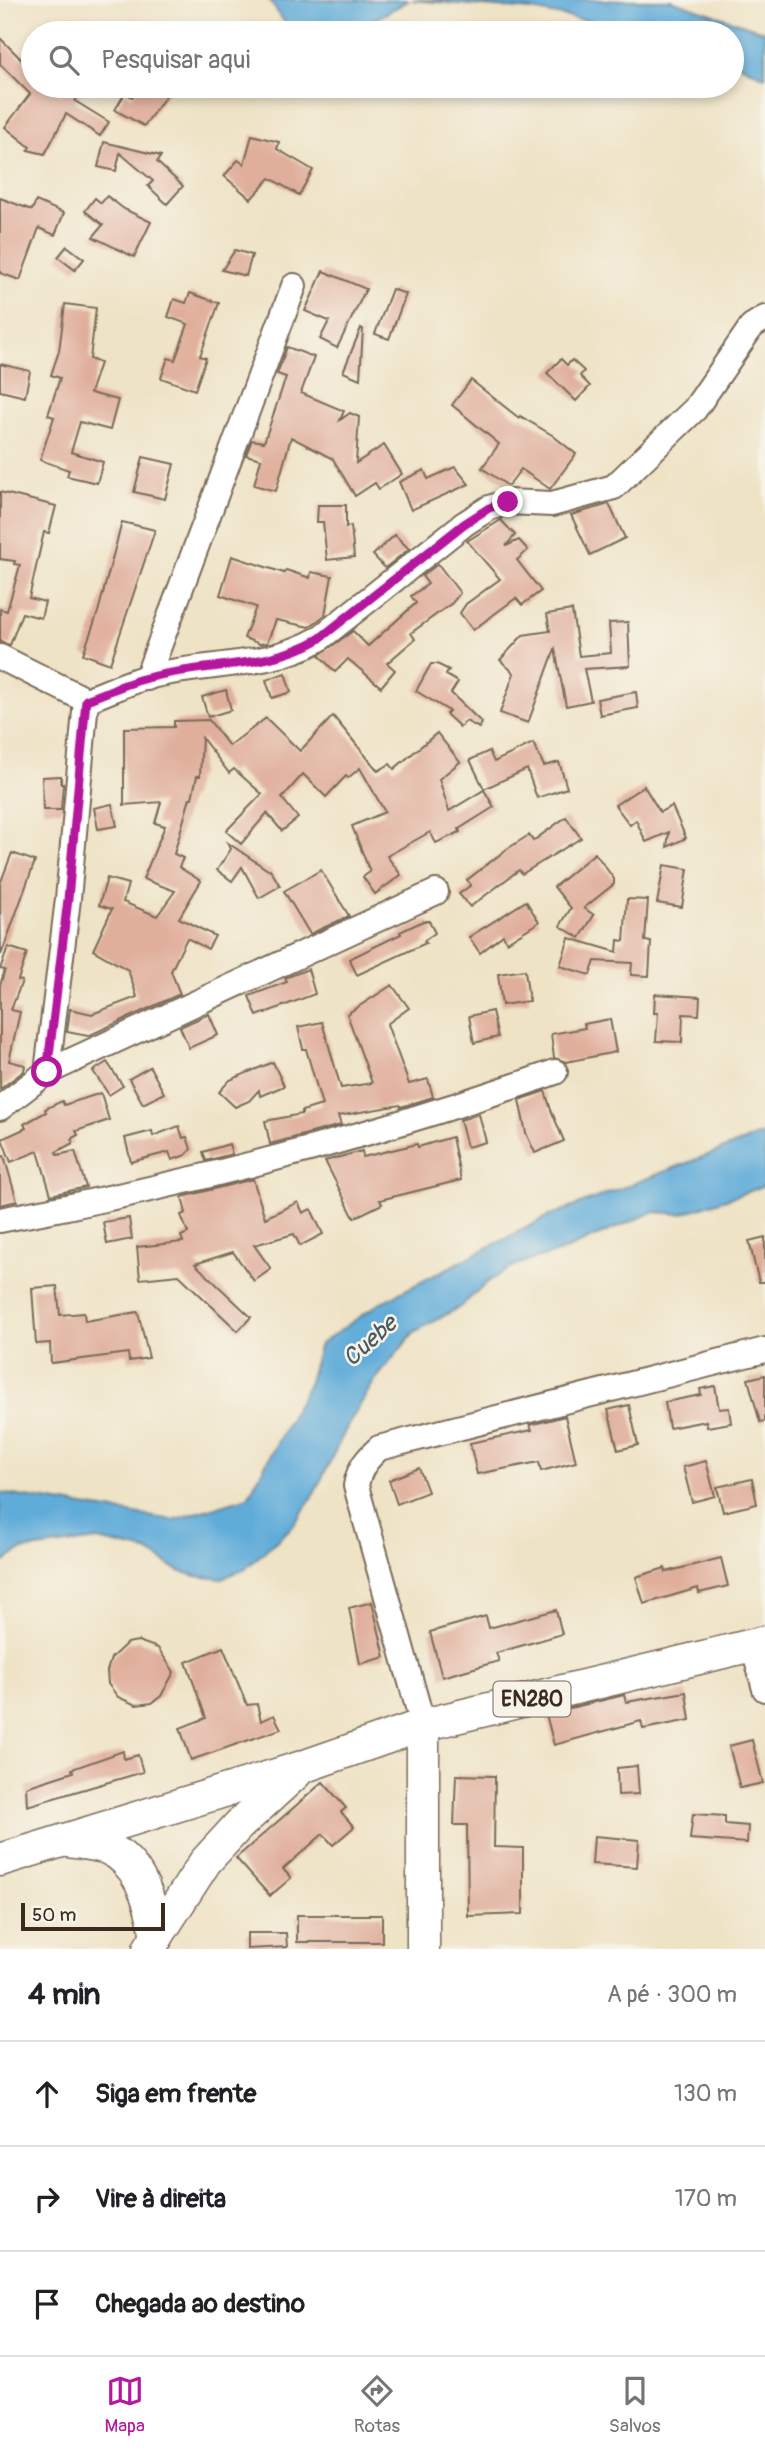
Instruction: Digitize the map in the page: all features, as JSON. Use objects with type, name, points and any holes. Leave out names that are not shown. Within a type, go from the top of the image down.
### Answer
[{"type":"main road","name":"EN280","points":[[0,1860],[302,1767],[422,1725],[759,1644]]},
{"type":"main road","points":[[422,1725],[424,1949]]},
{"type":"main road","name":"EN280","points":[[153,1943],[205,1861],[239,1825],[302,1767]]},
{"type":"main road","points":[[68,1841],[108,1849],[127,1864],[141,1881],[152,1906],[153,1943]]},
{"type":"street","points":[[147,678],[294,286]]},
{"type":"street","points":[[0,657],[86,700],[147,678],[300,650],[319,639],[464,524],[489,508],[508,502],[552,503],[614,488],[695,409],[752,326],[765,318]]},
{"type":"street","points":[[47,1072],[68,899],[86,700]]},
{"type":"street","points":[[0,1108],[47,1072],[436,892]]},
{"type":"street","points":[[0,1220],[107,1200],[225,1172],[479,1099],[555,1072]]},
{"type":"street","points":[[422,1725],[356,1486],[365,1461],[379,1448],[765,1350]]},
{"type":"street","points":[[759,1644],[765,1689]]},
{"type":"water","points":[[269,0],[410,0],[373,21],[284,21]]},
{"type":"water","points":[[412,0],[671,0],[733,21],[588,21],[532,10]]},
{"type":"water","points":[[744,25],[765,32],[765,77],[744,67]]},
{"type":"water","name":"Cuebe","points":[[765,1133],[765,1186],[681,1214],[653,1212],[565,1250],[516,1265],[489,1281],[460,1307],[414,1332],[375,1380],[348,1425],[313,1496],[293,1526],[246,1568],[221,1579],[195,1576],[179,1571],[147,1551],[98,1540],[21,1550],[0,1565],[0,1493],[173,1520],[248,1497],[308,1385],[320,1344],[380,1303],[549,1216]]},
{"type":"building","points":[[0,38],[21,59],[21,85],[0,64]]},
{"type":"building","points":[[27,98],[77,98],[75,101],[109,122],[100,136],[66,114],[45,154],[28,150],[30,147],[5,127]]},
{"type":"building","points":[[122,98],[164,98],[144,126],[115,110]]},
{"type":"building","points":[[252,135],[279,142],[277,149],[313,170],[299,195],[270,178],[251,199],[224,176],[238,160],[244,164]]},
{"type":"building","points":[[104,142],[161,156],[157,162],[183,186],[167,204],[148,186],[153,181],[120,153],[116,171],[98,167]]},
{"type":"building","points":[[107,196],[124,209],[151,222],[134,257],[93,237],[103,225],[85,211],[95,198],[101,203]]},
{"type":"building","points":[[0,198],[32,210],[36,201],[64,213],[55,235],[39,228],[20,280],[0,273]]},
{"type":"building","points":[[67,246],[84,259],[75,270],[58,257]]},
{"type":"building","points":[[235,250],[252,255],[246,276],[222,270]]},
{"type":"building","points":[[323,271],[366,289],[337,348],[320,339],[329,321],[305,311]]},
{"type":"building","points":[[392,289],[406,294],[389,339],[375,334]]},
{"type":"building","points":[[190,293],[219,303],[200,356],[206,358],[195,390],[161,378],[168,358],[175,360],[188,324],[168,317],[174,299],[186,303]]},
{"type":"building","points":[[65,304],[96,308],[90,359],[100,363],[90,393],[118,400],[110,430],[80,422],[71,452],[103,462],[97,483],[67,476],[69,470],[40,460],[54,417],[48,415],[60,378],[51,375],[59,351]]},
{"type":"building","points":[[361,328],[363,329],[360,379],[343,372]]},
{"type":"building","points":[[287,347],[314,357],[301,393],[344,411],[340,420],[350,413],[359,417],[356,463],[384,445],[402,474],[379,489],[375,483],[355,496],[333,459],[291,437],[276,491],[254,485],[261,459],[246,455],[252,440],[264,442],[286,377],[277,374]]},
{"type":"building","points":[[561,359],[567,365],[572,360],[584,371],[580,376],[590,386],[576,401],[547,373]]},
{"type":"building","points":[[0,364],[30,371],[25,397],[0,391]]},
{"type":"building","points":[[471,380],[519,418],[520,416],[552,435],[576,454],[550,489],[521,469],[508,486],[482,468],[499,444],[452,405]]},
{"type":"building","points":[[143,457],[174,464],[165,499],[134,492]]},
{"type":"building","points":[[455,467],[469,484],[411,510],[399,482],[424,470],[428,479]]},
{"type":"building","points":[[0,492],[56,506],[49,533],[44,532],[29,598],[45,602],[41,618],[22,613],[10,645],[0,642],[0,609],[7,611],[20,565],[14,564],[15,561],[0,559]]},
{"type":"building","points":[[609,504],[625,538],[590,555],[571,515]]},
{"type":"building","points":[[318,505],[346,505],[346,527],[351,526],[354,557],[327,560],[323,522],[317,522]]},
{"type":"building","points":[[501,520],[515,535],[506,546],[519,540],[528,550],[517,560],[541,591],[522,605],[516,598],[473,630],[460,613],[466,604],[500,579],[467,541]]},
{"type":"building","points":[[122,522],[155,530],[110,664],[83,654],[98,612]]},
{"type":"building","points":[[395,535],[409,549],[385,568],[373,555]]},
{"type":"building","points":[[232,556],[284,573],[286,570],[310,578],[311,572],[332,576],[325,615],[309,627],[276,620],[267,643],[260,644],[244,638],[256,607],[220,595]]},
{"type":"building","points":[[438,564],[460,593],[452,603],[411,633],[415,639],[387,663],[395,670],[381,687],[348,659],[335,672],[319,655],[353,631],[368,646],[416,603],[411,596],[428,584],[422,576]]},
{"type":"building","points":[[572,610],[579,656],[611,653],[609,623],[628,622],[630,666],[584,669],[591,701],[566,706],[555,649],[528,723],[500,713],[514,673],[500,660],[523,635],[550,631],[547,614]]},
{"type":"building","points":[[431,664],[449,670],[446,675],[458,682],[451,693],[482,723],[479,728],[466,721],[460,727],[446,714],[449,711],[416,691]]},
{"type":"building","points":[[285,673],[291,692],[272,698],[266,680]]},
{"type":"building","points":[[226,690],[231,710],[208,717],[202,697]]},
{"type":"building","points":[[636,692],[638,708],[600,715],[597,699]]},
{"type":"building","points":[[333,716],[378,771],[390,764],[394,769],[437,733],[460,762],[439,779],[449,811],[484,790],[494,807],[459,829],[460,832],[436,843],[430,832],[387,856],[401,875],[375,894],[363,877],[370,872],[352,826],[385,812],[360,768],[348,778],[346,776],[326,797],[303,774],[282,798],[298,818],[282,831],[267,813],[241,844],[226,831],[262,794],[234,769],[229,773],[202,738],[200,776],[197,776],[174,854],[183,858],[179,867],[201,881],[179,918],[215,936],[208,949],[187,938],[171,971],[180,994],[88,1036],[67,1032],[70,1009],[92,1014],[137,997],[128,970],[93,950],[112,909],[99,905],[107,878],[128,884],[123,902],[157,916],[175,891],[143,879],[165,826],[155,823],[161,802],[124,805],[124,728],[174,727],[174,721],[209,720],[229,746],[266,718],[300,751]]},
{"type":"building","points":[[533,743],[544,766],[559,762],[567,788],[537,798],[527,769],[484,789],[470,760],[489,751],[494,762]]},
{"type":"building","points":[[61,776],[61,810],[43,810],[42,777]]},
{"type":"building","points":[[644,786],[660,812],[672,806],[686,838],[667,847],[669,832],[646,842],[636,820],[630,825],[615,805]]},
{"type":"building","points":[[112,804],[117,826],[98,829],[94,808]]},
{"type":"building","points":[[566,817],[581,838],[522,874],[519,870],[470,907],[459,894],[471,885],[467,880],[507,849],[529,835],[533,841]]},
{"type":"building","points":[[228,843],[270,869],[280,886],[259,898],[242,867],[232,881],[217,870],[231,849]]},
{"type":"building","points":[[12,853],[35,861],[1,955],[0,884]]},
{"type":"building","points":[[595,853],[614,879],[614,884],[584,908],[594,915],[580,938],[560,926],[571,908],[554,887]]},
{"type":"building","points":[[664,865],[688,869],[682,907],[657,903]]},
{"type":"building","points":[[321,870],[349,916],[310,934],[284,891]]},
{"type":"building","points":[[627,899],[648,900],[645,941],[651,942],[649,976],[631,975],[632,963],[595,961],[590,975],[560,966],[569,938],[617,952],[618,940],[624,941]]},
{"type":"building","points":[[526,901],[539,922],[507,942],[503,935],[480,953],[469,937]]},
{"type":"building","points":[[423,921],[429,921],[435,933],[424,941],[426,943],[357,975],[349,959]]},
{"type":"building","points":[[8,947],[27,953],[18,980],[22,981],[11,1010],[20,1012],[9,1061],[25,1065],[24,1071],[0,1089],[0,985],[5,970],[0,969]]},
{"type":"building","points":[[308,969],[315,994],[257,1016],[249,996],[287,982],[285,978]]},
{"type":"building","points":[[525,970],[529,1001],[502,1005],[498,974]]},
{"type":"building","points":[[392,985],[409,1008],[387,1024],[409,1084],[428,1079],[433,1097],[401,1107],[400,1105],[338,1116],[341,1125],[270,1144],[265,1121],[302,1114],[302,1111],[322,1105],[298,1027],[322,1022],[341,1088],[372,1083],[347,1014]]},
{"type":"building","points":[[655,994],[700,997],[699,1015],[683,1014],[682,1042],[656,1041],[658,1013],[654,1013]]},
{"type":"building","points":[[492,1011],[498,1037],[474,1043],[469,1016]]},
{"type":"building","points":[[209,1014],[218,1035],[189,1048],[180,1027]]},
{"type":"building","points":[[610,1019],[616,1052],[566,1062],[554,1058],[551,1034],[585,1028],[584,1024]]},
{"type":"building","points":[[107,1062],[123,1086],[109,1095],[93,1071]]},
{"type":"building","points":[[273,1062],[284,1086],[260,1096],[259,1090],[249,1101],[235,1107],[219,1092],[230,1080]]},
{"type":"building","points":[[150,1067],[164,1093],[143,1104],[129,1079]]},
{"type":"building","points":[[545,1091],[564,1141],[535,1153],[526,1133],[519,1100]]},
{"type":"building","points":[[101,1093],[109,1120],[76,1131],[78,1135],[72,1138],[73,1143],[56,1152],[58,1155],[75,1151],[86,1187],[51,1195],[38,1151],[11,1162],[2,1139],[26,1128],[24,1124],[62,1101],[64,1105]]},
{"type":"building","points":[[479,1114],[486,1142],[467,1147],[460,1120]]},
{"type":"building","points":[[179,1126],[191,1149],[186,1155],[172,1160],[169,1152],[131,1162],[125,1138],[152,1131],[153,1136]]},
{"type":"building","points":[[452,1137],[461,1180],[380,1200],[382,1204],[354,1218],[325,1161],[362,1151],[363,1157],[417,1144],[418,1147]]},
{"type":"building","points":[[229,1144],[232,1154],[206,1161],[203,1152]]},
{"type":"building","points":[[4,1156],[17,1201],[0,1205],[0,1157]]},
{"type":"building","points":[[253,1179],[265,1218],[298,1202],[303,1213],[311,1209],[323,1234],[300,1246],[294,1234],[254,1245],[271,1269],[254,1281],[233,1252],[195,1264],[251,1317],[238,1331],[179,1275],[140,1279],[137,1247],[183,1242],[181,1236],[188,1233],[181,1215],[186,1213],[182,1197]]},
{"type":"building","points":[[129,1218],[132,1239],[107,1244],[103,1222]]},
{"type":"building","points":[[765,1237],[765,1282],[759,1282],[749,1241]]},
{"type":"building","points":[[57,1286],[60,1315],[84,1313],[85,1321],[138,1312],[149,1358],[129,1361],[128,1353],[51,1363],[50,1343],[36,1344],[32,1288]]},
{"type":"building","points":[[765,1375],[765,1421],[760,1422],[748,1379]]},
{"type":"building","points":[[715,1386],[719,1409],[729,1408],[731,1423],[707,1427],[706,1421],[669,1428],[665,1402],[701,1395],[700,1389]]},
{"type":"building","points":[[629,1405],[638,1445],[618,1450],[608,1410]]},
{"type":"building","points":[[565,1416],[576,1462],[541,1471],[539,1462],[477,1474],[470,1443],[532,1430],[530,1425]]},
{"type":"building","points":[[706,1461],[715,1496],[692,1502],[683,1467]]},
{"type":"building","points":[[419,1468],[428,1492],[397,1504],[389,1480]]},
{"type":"building","points":[[752,1479],[757,1504],[723,1512],[717,1487]]},
{"type":"building","points":[[721,1558],[728,1586],[699,1593],[698,1588],[644,1604],[636,1577],[665,1568],[666,1572]]},
{"type":"building","points":[[372,1602],[385,1657],[360,1664],[349,1608]]},
{"type":"building","points":[[556,1610],[562,1634],[496,1653],[499,1661],[442,1677],[430,1632],[486,1616],[489,1628]]},
{"type":"building","points":[[138,1641],[158,1648],[174,1672],[161,1696],[152,1703],[136,1705],[118,1697],[108,1684],[107,1671],[111,1658],[127,1643]]},
{"type":"building","points":[[223,1647],[247,1705],[257,1704],[261,1721],[274,1715],[281,1729],[191,1760],[180,1728],[206,1718],[186,1662]]},
{"type":"building","points":[[686,1692],[690,1720],[643,1729],[641,1721],[554,1745],[546,1714],[624,1695],[626,1702]]},
{"type":"building","points":[[752,1740],[763,1783],[740,1788],[729,1746]]},
{"type":"building","points":[[123,1751],[124,1759],[138,1755],[143,1772],[27,1806],[26,1787],[73,1772],[72,1769]]},
{"type":"building","points":[[637,1766],[639,1794],[618,1795],[617,1768]]},
{"type":"building","points":[[456,1775],[495,1776],[494,1847],[523,1848],[523,1914],[468,1916],[467,1825],[454,1825]]},
{"type":"building","points":[[323,1782],[346,1808],[341,1812],[354,1827],[333,1845],[323,1834],[283,1869],[291,1878],[270,1896],[236,1858]]},
{"type":"building","points":[[693,1814],[725,1816],[725,1824],[748,1826],[747,1843],[690,1839]]},
{"type":"building","points":[[594,1836],[639,1840],[637,1867],[592,1864]]},
{"type":"building","points":[[297,1915],[382,1915],[382,1942],[297,1942]]},
{"type":"building","points":[[247,1933],[286,1933],[287,1947],[247,1949]]},
{"type":"route","points":[[47,1072],[68,899],[86,700],[147,678],[300,650],[319,639],[464,524],[489,508],[508,502]]}]
